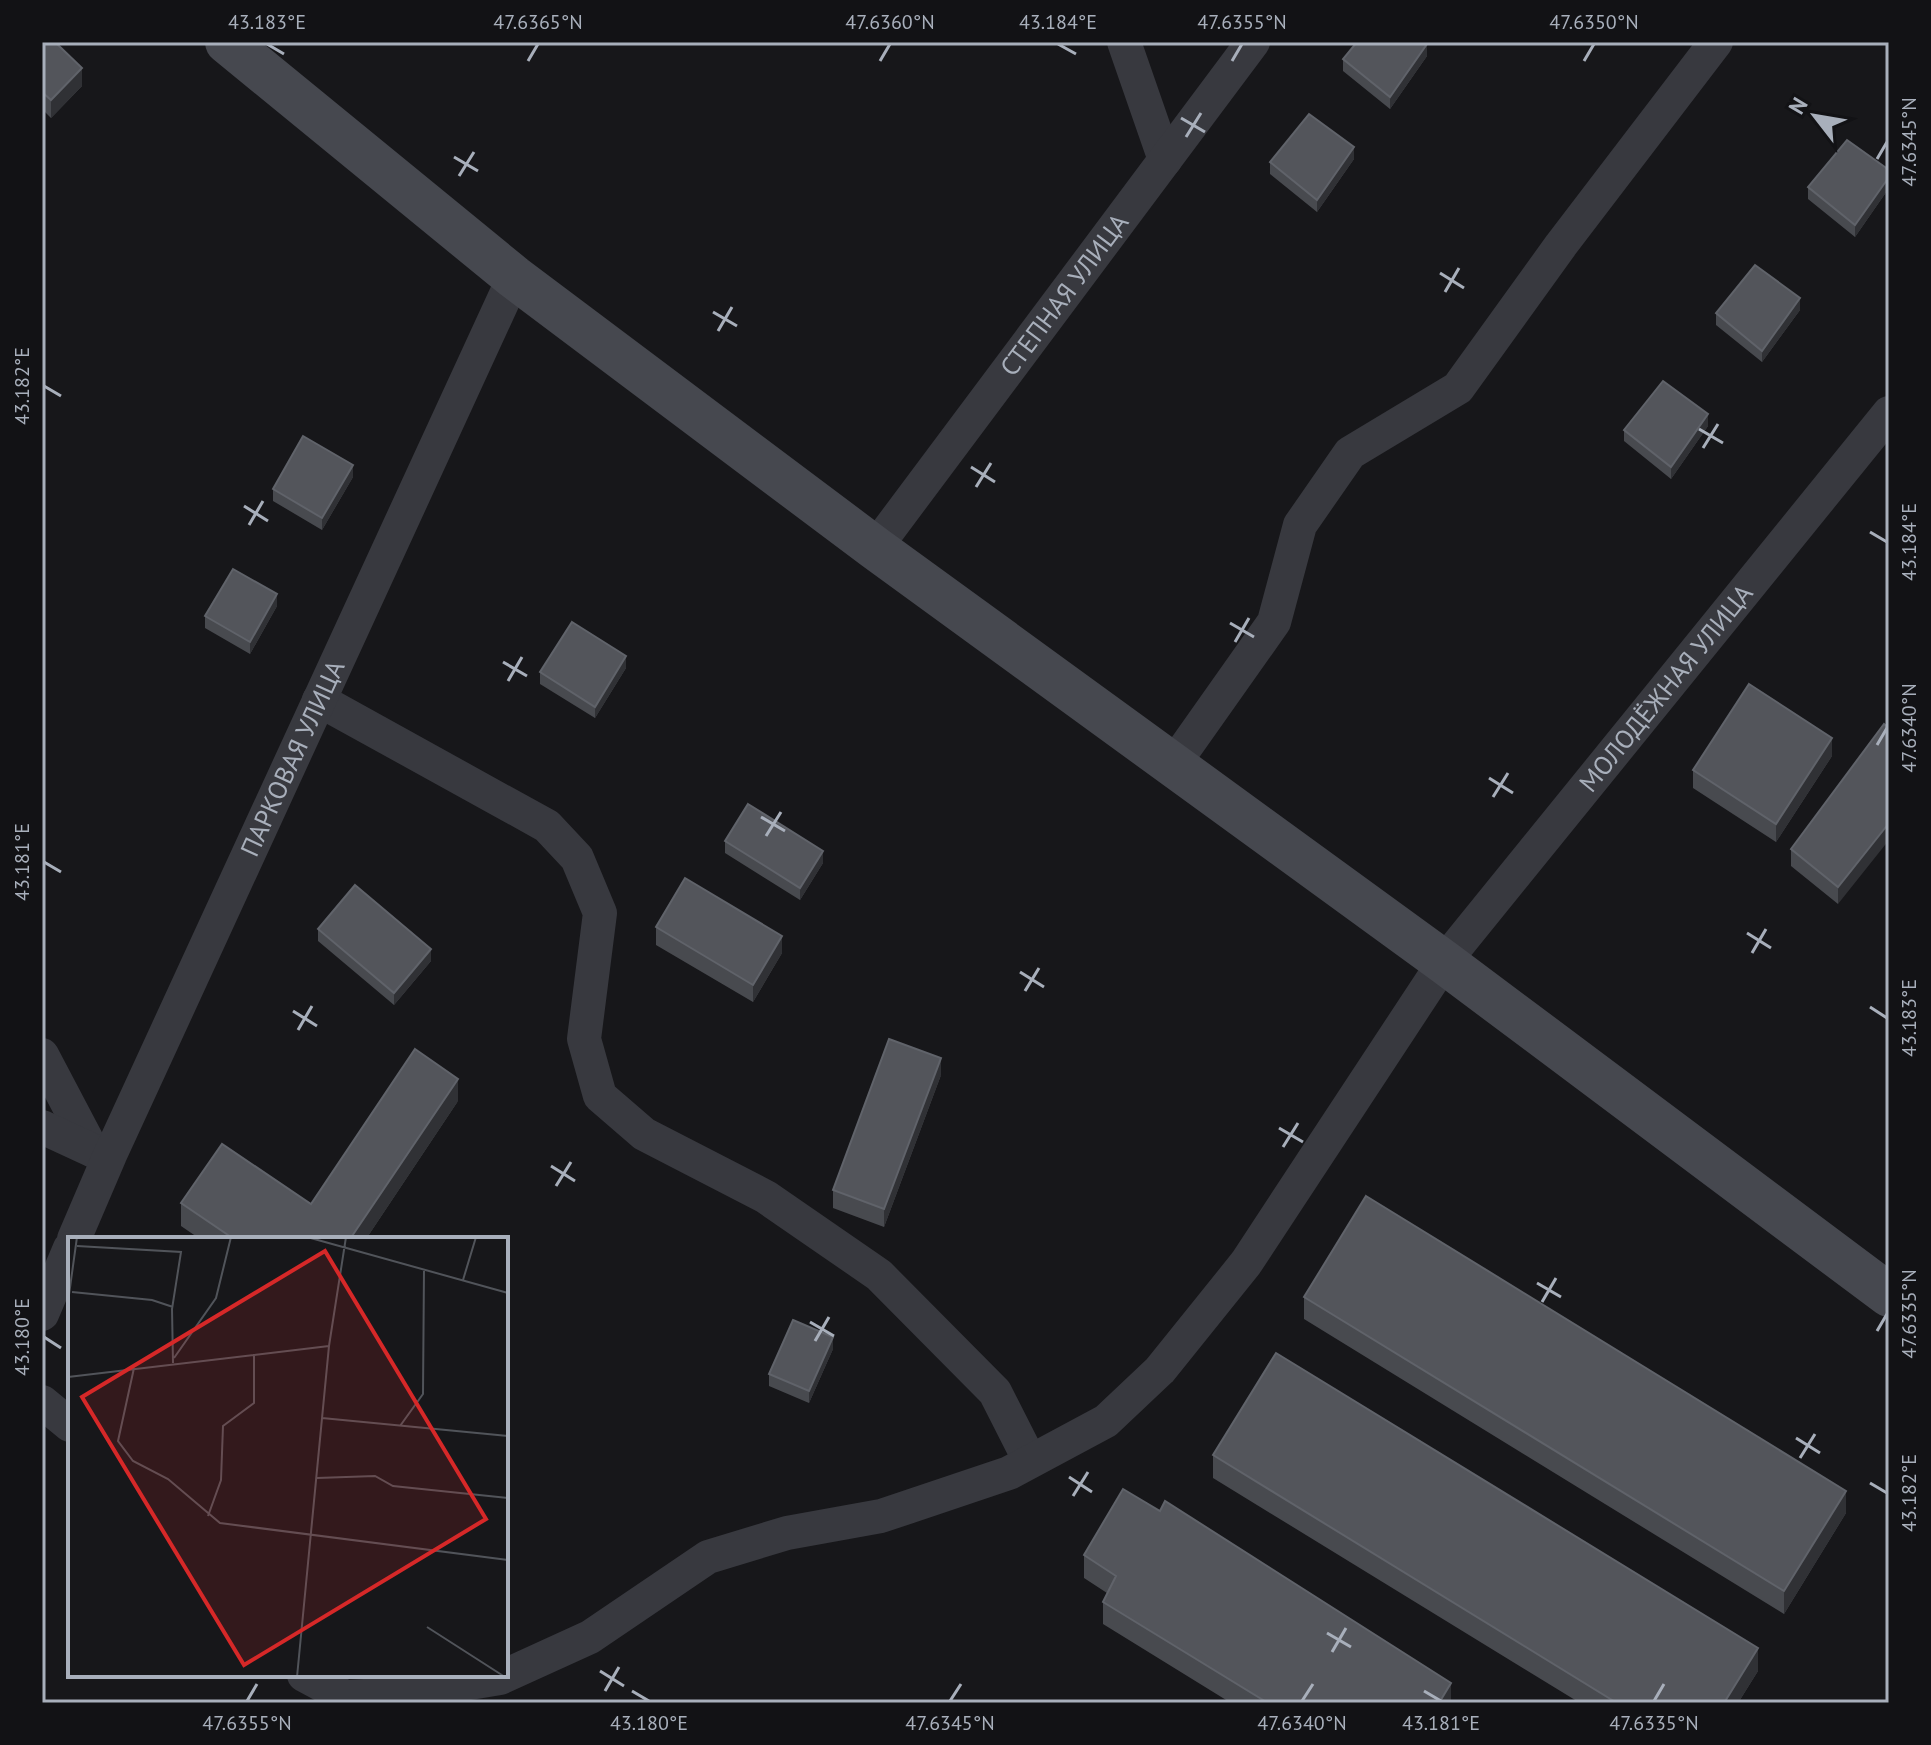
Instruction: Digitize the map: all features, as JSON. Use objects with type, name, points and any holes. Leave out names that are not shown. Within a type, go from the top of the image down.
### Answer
[{"type":"street","points":[[227,42],[514,277],[875,548],[1444,962],[1889,1295]]},
{"type":"street","points":[[1124,42],[1165,160]]},
{"type":"street","name":"СТЕПНАЯ УЛИЦА","points":[[875,548],[1253,42]]},
{"type":"street","points":[[1173,765],[1274,622],[1300,525],[1350,453],[1458,388],[1561,245],[1716,42]]},
{"type":"street","name":"ПАРКОВАЯ УЛИЦА","points":[[75,1237],[101,1153],[319,700],[514,277]]},
{"type":"street","name":"МОЛОДЁЖНАЯ УЛИЦА","points":[[508,1674],[590,1637],[708,1557],[787,1533],[881,1516],[1009,1473],[1106,1421],[1160,1370],[1246,1263],[1444,962],[1889,413]]},
{"type":"street","points":[[319,700],[547,826],[577,858],[600,913],[584,1039],[600,1096],[644,1134],[766,1197],[879,1275],[995,1392],[1030,1461]]},
{"type":"street","points":[[42,1055],[101,1153]]},
{"type":"street","points":[[42,1127],[101,1153]]},
{"type":"street","points":[[42,1314],[68,1253]]},
{"type":"street","points":[[42,1402],[68,1423]]},
{"type":"street","name":"МОЛОДЁЖНАЯ УЛИЦА","points":[[308,1677],[345,1697],[404,1694],[502,1677]]},
{"type":"building","points":[[43,42],[55,42],[82,68],[51,100],[42,92]]},
{"type":"building","points":[[1357,42],[1427,44],[1390,97],[1343,59]]},
{"type":"building","points":[[1309,114],[1354,147],[1317,200],[1270,162]]},
{"type":"building","points":[[1847,140],[1889,170],[1889,177],[1855,225],[1808,187]]},
{"type":"building","points":[[1755,265],[1800,298],[1762,351],[1716,313]]},
{"type":"building","points":[[1663,381],[1708,414],[1671,467],[1624,430]]},
{"type":"building","points":[[303,436],[353,465],[322,518],[273,489]]},
{"type":"building","points":[[233,569],[277,594],[250,642],[205,616]]},
{"type":"building","points":[[572,622],[626,656],[595,707],[540,672]]},
{"type":"building","points":[[1749,684],[1832,738],[1776,824],[1693,770]]},
{"type":"building","points":[[1884,724],[1889,729],[1889,823],[1838,887],[1791,849]]},
{"type":"building","points":[[748,804],[823,851],[800,888],[725,841]]},
{"type":"building","points":[[685,878],[782,936],[753,985],[656,927]]},
{"type":"building","points":[[355,885],[431,949],[394,993],[318,929]]},
{"type":"building","points":[[889,1039],[941,1058],[884,1209],[833,1190]]},
{"type":"building","points":[[415,1049],[458,1079],[351,1237],[231,1237],[181,1203],[222,1144],[311,1204]]},
{"type":"building","points":[[1366,1196],[1846,1491],[1784,1591],[1304,1297]]},
{"type":"building","points":[[793,1320],[833,1337],[809,1391],[769,1374]]},
{"type":"building","points":[[1276,1353],[1758,1648],[1724,1703],[1617,1703],[1213,1455]]},
{"type":"building","points":[[1123,1489],[1160,1511],[1165,1501],[1451,1683],[1439,1703],[1268,1703],[1103,1602],[1116,1576],[1084,1555]]}]
